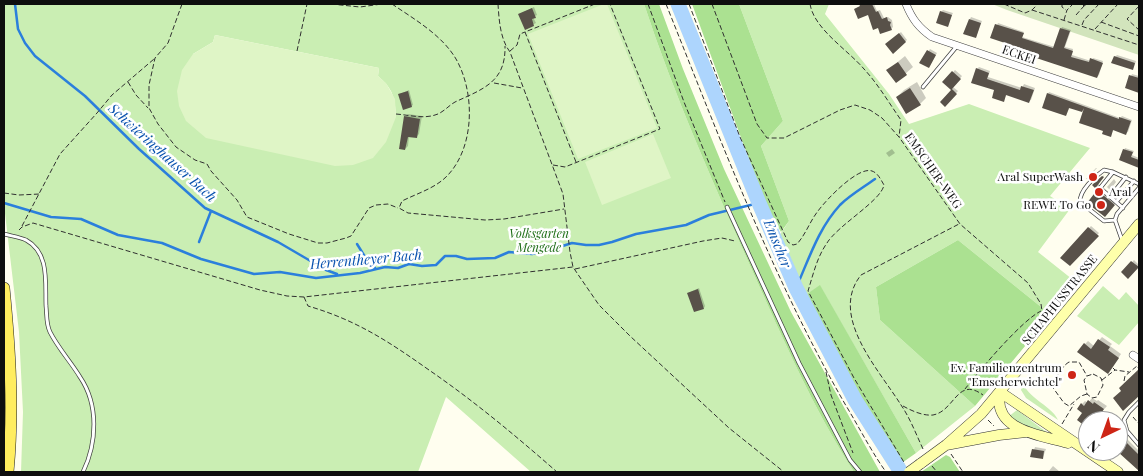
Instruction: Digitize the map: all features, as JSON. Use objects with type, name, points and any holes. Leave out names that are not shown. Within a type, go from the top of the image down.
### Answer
[{"type":"main road","name":"SCHAPHUSSTRASSE","points":[[907,468],[924,461],[946,445],[981,414],[1139,224]]},
{"type":"main road","points":[[4,288],[12,400],[8,472]]},
{"type":"main road","points":[[1000,392],[999,405],[1004,417],[1011,425],[1077,446]]},
{"type":"main road","points":[[1000,392],[1118,472]]},
{"type":"main road","points":[[946,445],[999,435],[1029,432]]},
{"type":"street","name":"ECKEI","points":[[906,4],[911,17],[932,37],[1139,107]]},
{"type":"lane","points":[[923,86],[957,45]]},
{"type":"lane","points":[[1115,220],[1104,221],[1080,202],[1084,191],[1099,173],[1104,170],[1126,177],[1139,184]]},
{"type":"lane","points":[[1113,172],[1100,188],[1123,208]]},
{"type":"lane","points":[[1110,197],[1126,177]]},
{"type":"lane","points":[[1116,202],[1134,181]]},
{"type":"lane","points":[[1115,220],[1139,188]]},
{"type":"lane","points":[[727,207],[799,363],[850,460],[860,472]]},
{"type":"lane","points":[[1115,220],[1123,243]]},
{"type":"lane","points":[[4,234],[26,240],[42,259],[46,271],[47,319],[50,332],[82,379],[91,399],[94,415],[93,436],[87,464],[83,472]]},
{"type":"lane","points":[[1139,402],[1125,418],[1125,428],[1139,445]]},
{"type":"path","points":[[13,236],[27,218],[60,154],[112,95],[155,58],[168,44],[182,4]]},
{"type":"path","points":[[297,51],[307,4]]},
{"type":"path","points":[[331,4],[360,7],[382,4]]},
{"type":"path","points":[[392,4],[436,36],[449,50],[456,59],[468,97],[468,129],[462,155],[448,175],[425,192],[402,201],[399,208]]},
{"type":"path","points":[[396,114],[422,117],[435,115],[452,103],[468,97],[492,83],[503,65],[505,57],[505,45],[498,4]]},
{"type":"path","points":[[510,52],[516,45],[520,34],[595,4]]},
{"type":"path","points":[[552,165],[565,167],[660,130],[610,4]]},
{"type":"path","points":[[648,4],[684,102],[727,207]]},
{"type":"path","points":[[666,4],[750,210],[796,313],[825,368],[886,472]]},
{"type":"path","points":[[689,4],[740,137],[788,242],[793,245],[797,244],[828,199],[852,177],[862,171],[869,170],[874,172],[884,185],[880,195],[838,230],[827,243],[819,258],[808,291],[854,378],[907,468]]},
{"type":"path","name":"EMSCHER-WEG","points":[[712,4],[757,124],[767,138],[784,138],[840,110],[855,105],[870,110],[882,118],[899,136],[960,224],[861,275],[852,290],[851,312],[853,326],[863,347],[902,406],[924,461]]},
{"type":"path","points":[[810,4],[813,15],[823,29],[866,70],[901,120],[899,136]]},
{"type":"path","points":[[1004,4],[1025,13],[1032,10],[1038,4]]},
{"type":"path","points":[[1010,8],[1014,4]]},
{"type":"path","points":[[1062,4],[1062,7],[1067,10]]},
{"type":"path","points":[[1064,20],[1067,10],[1073,4]]},
{"type":"path","points":[[1076,15],[1087,4]]},
{"type":"path","points":[[1082,26],[1084,20],[1099,4]]},
{"type":"path","points":[[1094,30],[1118,4]]},
{"type":"path","points":[[1139,6],[1127,19],[1139,30]]},
{"type":"path","points":[[1032,10],[1139,45]]},
{"type":"path","points":[[1101,22],[1139,36]]},
{"type":"path","points":[[525,32],[576,163]]},
{"type":"path","points":[[505,45],[510,52],[563,194],[570,252],[574,268],[599,305],[630,336],[729,428],[784,472]]},
{"type":"path","points":[[149,108],[149,85],[155,58]]},
{"type":"path","points":[[128,82],[176,146],[196,160],[207,164],[237,200],[247,217],[289,234],[318,243],[327,243],[351,236],[369,208],[376,205],[388,204],[408,213],[485,220],[504,219],[565,209]]},
{"type":"path","points":[[492,83],[522,88]]},
{"type":"path","points":[[4,193],[19,195],[40,194]]},
{"type":"path","points":[[22,226],[33,223],[260,290],[287,296],[304,297],[574,268],[722,238],[735,241],[746,248]]},
{"type":"path","points":[[960,224],[1028,283],[1041,304],[1042,311],[1052,329]]},
{"type":"path","points":[[304,297],[308,306],[334,313],[360,325],[461,392],[557,472]]},
{"type":"path","points":[[902,406],[914,412],[935,414],[942,411],[964,390],[1015,333],[1034,315],[1042,311]]},
{"type":"path","points":[[1074,403],[1069,406],[1064,403],[1053,388],[1052,382],[1058,376],[1062,367],[1071,361],[1079,362],[1088,376]]},
{"type":"path","points":[[1124,382],[1125,376],[1138,366],[1139,368]]},
{"type":"path","points":[[825,368],[831,395],[854,455]]},
{"type":"path","points":[[1113,368],[1130,372]]},
{"type":"path","points":[[1102,380],[1116,370]]},
{"type":"path","points":[[1097,375],[1102,380],[1102,389],[1097,397],[1092,398],[1087,394],[1084,380],[1088,376],[1097,375]]},
{"type":"path","points":[[964,390],[972,388],[985,397]]},
{"type":"path","points":[[1062,424],[1074,403],[1081,396],[1087,394]]},
{"type":"path","points":[[1129,412],[1139,424]]},
{"type":"path","points":[[987,419],[995,426]]},
{"type":"path","points":[[946,445],[963,472]]},
{"type":"green space","name":"Volksgarten Mengede","points":[[4,4],[644,4],[668,72],[723,205],[812,398],[854,472],[531,472],[446,397],[418,472],[21,472],[23,412],[19,332],[4,205]],"holes":[[[215,35],[379,68],[378,76],[387,85],[392,94],[396,117],[193,54],[213,42]]]},
{"type":"green space","points":[[607,4],[657,128],[578,159],[528,34]]},
{"type":"green space","points":[[644,4],[659,4],[724,169],[791,312],[880,472],[854,472],[825,423],[799,373],[709,172],[668,72]]},
{"type":"green space","points":[[692,4],[739,4],[783,121],[761,146],[789,221],[781,232],[765,203]]},
{"type":"green space","points":[[739,4],[829,4],[825,14],[889,94],[909,124],[969,104],[1090,148],[1050,196],[1070,209],[1038,252],[1077,283],[1051,315],[958,240],[876,287],[880,320],[975,406],[916,453],[820,286],[804,296],[777,239],[789,221],[761,146],[783,121]]},
{"type":"green space","points":[[992,4],[1139,4],[1139,55],[1007,10]]},
{"type":"green space","points":[[215,35],[379,68],[378,76],[386,83],[395,99],[396,117],[386,142],[373,158],[353,165],[335,166],[206,138],[186,121],[179,106],[177,91],[182,70],[193,54],[213,42]]},
{"type":"green space","points":[[653,134],[671,178],[602,205],[585,162]]},
{"type":"green space","points":[[958,240],[1051,315],[975,406],[880,320],[876,287]]},
{"type":"green space","points":[[820,285],[916,453],[899,465],[804,296]]},
{"type":"green space","points":[[1103,286],[1119,300],[1126,292],[1139,306],[1139,322],[1119,345],[1077,316]]},
{"type":"green space","points":[[1024,378],[1024,384],[1031,395],[1050,410],[1058,420],[1026,398],[1021,390]]},
{"type":"green space","points":[[1017,410],[1046,432],[1031,430],[1008,417]]},
{"type":"green space","points":[[946,455],[950,457],[960,472],[921,472]]},
{"type":"building","points":[[859,4],[872,4],[882,19],[887,17],[888,21],[891,22],[892,30],[880,34],[878,28],[873,30],[868,15],[858,19],[854,9],[860,6]]},
{"type":"building","points":[[532,8],[536,18],[532,19],[534,26],[525,30],[518,14]]},
{"type":"building","points":[[940,11],[952,15],[948,27],[936,23]]},
{"type":"building","points":[[969,19],[981,23],[976,38],[963,34]]},
{"type":"building","points":[[995,24],[1024,33],[1022,38],[1053,48],[1060,28],[1070,31],[1064,48],[1073,51],[1071,57],[1089,62],[1090,58],[1103,63],[1097,78],[1024,54],[1026,50],[990,38]]},
{"type":"building","points":[[899,33],[906,42],[893,54],[885,44]]},
{"type":"building","points":[[927,50],[936,55],[929,68],[919,63]]},
{"type":"building","points":[[1114,56],[1135,63],[1133,70],[1111,63]]},
{"type":"building","points":[[898,62],[907,75],[896,83],[886,70]]},
{"type":"building","points":[[976,68],[989,73],[987,79],[1020,90],[1021,86],[1034,90],[1029,103],[1006,95],[1004,102],[992,98],[994,90],[971,83]]},
{"type":"building","points":[[952,71],[961,79],[952,89],[957,94],[945,107],[940,102],[951,90],[942,82]]},
{"type":"building","points":[[1129,75],[1139,78],[1139,93],[1125,88]]},
{"type":"building","points":[[910,88],[921,105],[906,114],[896,97]]},
{"type":"building","points":[[408,91],[412,107],[403,110],[398,94]]},
{"type":"building","points":[[1047,93],[1119,119],[1119,117],[1131,121],[1126,135],[1113,130],[1111,137],[1102,134],[1103,131],[1079,123],[1084,108],[1082,112],[1069,108],[1066,116],[1042,108]]},
{"type":"building","points":[[404,116],[420,119],[417,138],[408,137],[405,150],[399,149]]},
{"type":"building","points":[[1123,149],[1133,152],[1131,157],[1139,160],[1139,168],[1119,160]]},
{"type":"building","points":[[1102,176],[1104,177],[1097,186],[1097,190],[1092,185]]},
{"type":"building","name":"REWE To Go","points":[[1097,190],[1115,205],[1105,217],[1087,203]]},
{"type":"building","points":[[1088,227],[1099,236],[1070,266],[1060,258]]},
{"type":"building","points":[[1131,261],[1139,267],[1128,279],[1121,272]]},
{"type":"building","points":[[698,289],[704,309],[694,312],[687,293]]},
{"type":"building","points":[[1098,339],[1110,347],[1108,350],[1119,358],[1108,374],[1077,352],[1084,343],[1091,349]]},
{"type":"building","points":[[1139,369],[1139,396],[1123,411],[1113,398],[1121,391],[1119,388]]},
{"type":"building","points":[[1088,400],[1104,409],[1103,411],[1080,411],[1077,409],[1081,403],[1084,406]]},
{"type":"building","points":[[1128,444],[1139,455],[1139,471],[1128,461]]},
{"type":"building","points":[[1032,449],[1044,451],[1043,459],[1030,457]]},
{"type":"waterway","name":"Schwieringhauser Bach","points":[[15,4],[18,29],[25,43],[35,56],[85,96],[139,149],[205,208],[278,242],[326,270],[337,274]]},
{"type":"waterway","name":"Emscher","points":[[678,4],[759,203],[796,288],[855,400],[901,472]]},
{"type":"waterway","points":[[796,288],[815,245],[832,214],[848,198],[875,179]]},
{"type":"waterway","name":"Herrentheyer Bach","points":[[4,203],[51,217],[81,219],[118,235],[162,243],[201,259],[254,274],[280,272],[316,278],[360,273],[385,267],[398,268],[409,264],[422,266],[436,265],[445,256],[467,259],[495,258],[509,252],[532,254],[572,243],[599,245],[636,234],[686,225],[709,215],[759,203]]},
{"type":"waterway","points":[[199,242],[211,211]]},
{"type":"waterway","points":[[357,244],[367,260],[375,268]]},
{"type":"place","name":"Aral SuperWash","points":[[1093,177]]},
{"type":"place","name":"Aral","points":[[1099,192]]},
{"type":"place","name":"REWE To Go","points":[[1101,205]]},
{"type":"place","name":"Ev. Familienzentrum \"Emscherwichtel\"","points":[[1072,375]]}]
